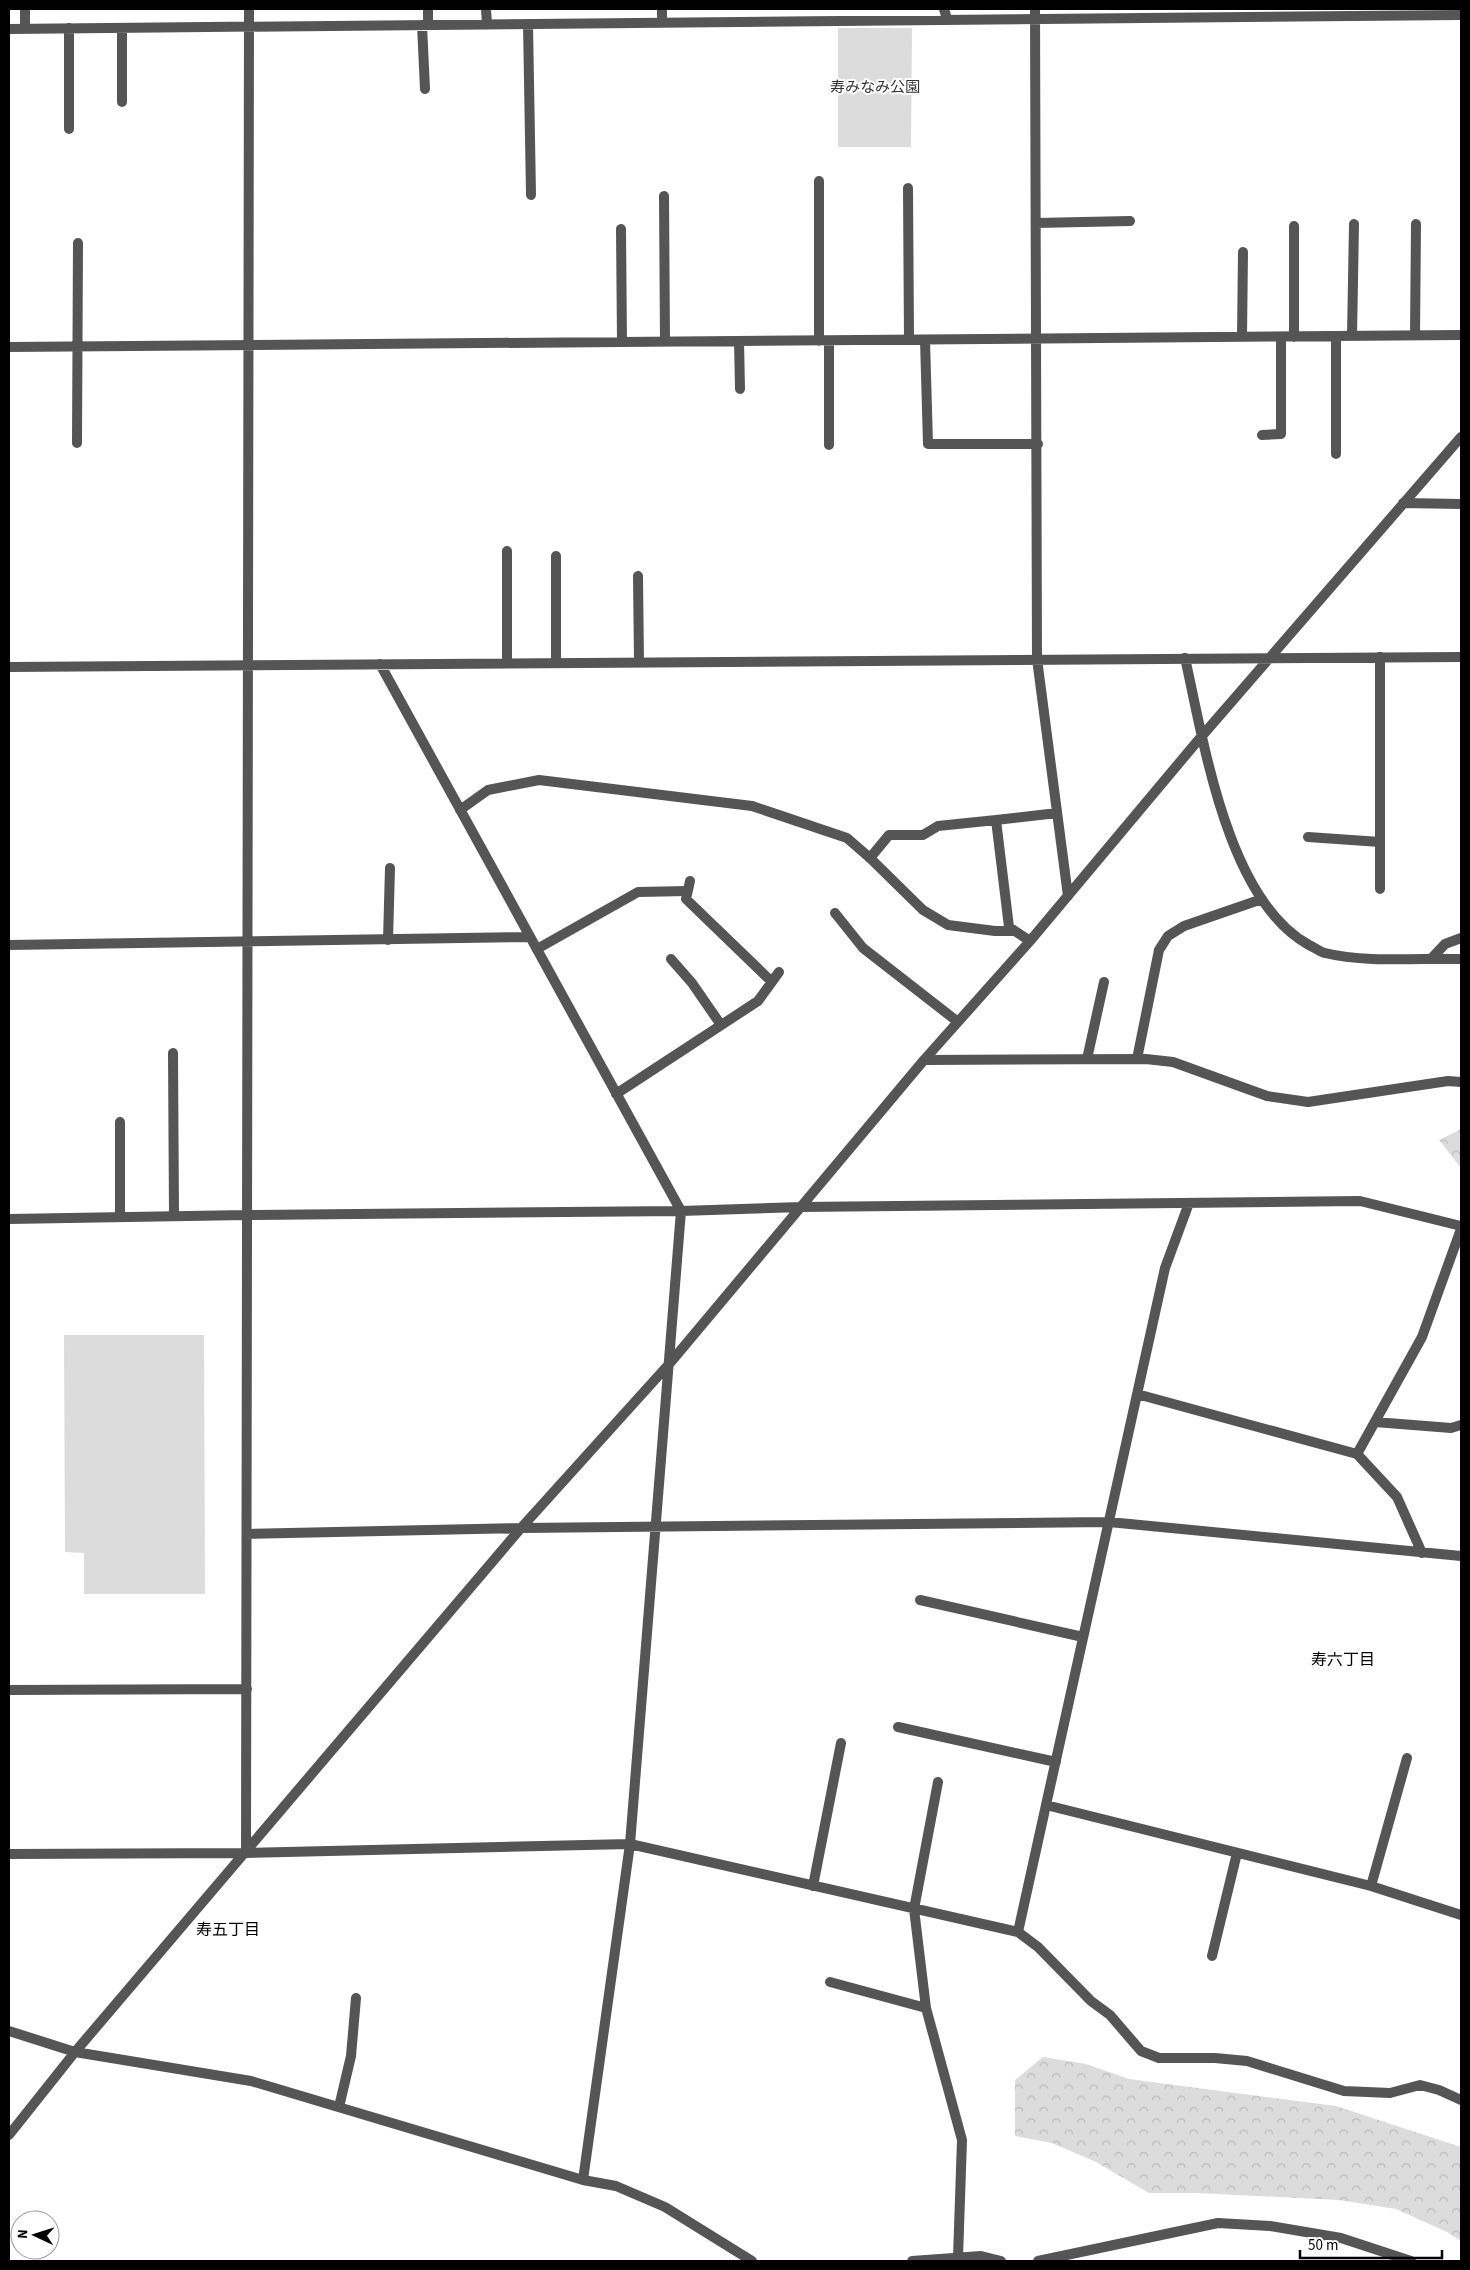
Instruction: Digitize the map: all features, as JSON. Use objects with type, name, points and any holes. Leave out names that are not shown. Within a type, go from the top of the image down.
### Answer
[{"type":"street","points":[[26,9],[26,29]]},
{"type":"street","points":[[246,1853],[249,9]]},
{"type":"street","points":[[425,89],[425,25],[428,9]]},
{"type":"street","points":[[486,9],[487,24]]},
{"type":"street","points":[[662,9],[662,22]]},
{"type":"street","points":[[9,29],[662,22],[1035,13],[1461,15]]},
{"type":"street","points":[[1035,13],[1038,659],[1068,896]]},
{"type":"street","points":[[528,24],[531,195]]},
{"type":"street","points":[[69,28],[69,129]]},
{"type":"street","points":[[122,28],[122,102]]},
{"type":"street","points":[[819,181],[829,445]]},
{"type":"street","points":[[908,188],[909,340]]},
{"type":"street","points":[[664,196],[665,342]]},
{"type":"street","points":[[1036,223],[1130,221]]},
{"type":"street","points":[[1352,336],[1354,224]]},
{"type":"street","points":[[1415,336],[1416,224]]},
{"type":"street","points":[[1294,226],[1294,336]]},
{"type":"street","points":[[621,228],[622,342]]},
{"type":"street","points":[[77,443],[78,243]]},
{"type":"street","points":[[1242,337],[1243,252]]},
{"type":"street","points":[[9,347],[1461,335]]},
{"type":"street","points":[[1336,336],[1336,454]]},
{"type":"street","points":[[1262,434],[1281,434],[1281,337]]},
{"type":"street","points":[[924,340],[928,444],[1038,444]]},
{"type":"street","points":[[739,341],[740,389]]},
{"type":"street","points":[[9,2134],[75,2052],[521,1528],[670,1362],[924,1060],[1030,941],[1202,736],[1461,437]]},
{"type":"street","points":[[1403,503],[1461,504]]},
{"type":"street","points":[[507,551],[507,663]]},
{"type":"street","points":[[556,556],[556,663]]},
{"type":"street","points":[[638,576],[639,662]]},
{"type":"street","points":[[1380,657],[1380,889]]},
{"type":"street","points":[[9,667],[1461,657]]},
{"type":"street","points":[[1185,658],[1202,736],[1228,834],[1246,873],[1270,912],[1297,938],[1324,953],[1355,957],[1461,959]]},
{"type":"street","points":[[380,664],[681,1211],[630,1844],[583,2180]]},
{"type":"street","points":[[460,810],[488,790],[539,780],[752,806],[847,838],[923,910],[948,924],[995,931],[1014,930]]},
{"type":"street","points":[[870,858],[889,835],[923,834],[938,826],[1057,813]]},
{"type":"street","points":[[996,820],[1008,927],[1030,941]]},
{"type":"street","points":[[1308,837],[1380,842]]},
{"type":"street","points":[[388,940],[390,868]]},
{"type":"street","points":[[537,949],[638,892],[688,886],[686,898],[772,982]]},
{"type":"street","points":[[1137,1059],[1159,950],[1168,936],[1184,926],[1262,899]]},
{"type":"street","points":[[835,913],[863,948],[958,1022]]},
{"type":"street","points":[[9,945],[247,943],[530,937]]},
{"type":"street","points":[[1431,959],[1445,944],[1461,938]]},
{"type":"street","points":[[671,959],[692,983],[721,1025]]},
{"type":"street","points":[[616,1094],[758,1001],[779,972]]},
{"type":"street","points":[[1087,1060],[1104,982]]},
{"type":"street","points":[[173,1052],[174,1216]]},
{"type":"street","points":[[924,1060],[1137,1059],[1173,1062],[1266,1096],[1308,1102],[1448,1081],[1461,1082]]},
{"type":"street","points":[[120,1122],[120,1217]]},
{"type":"street","points":[[9,1220],[247,1214],[681,1211],[801,1207],[1360,1201],[1461,1227],[1422,1337],[1357,1454]]},
{"type":"street","points":[[1018,1932],[1165,1268],[1189,1203]]},
{"type":"street","points":[[1137,1394],[1357,1454],[1397,1497],[1422,1553]]},
{"type":"street","points":[[1375,1422],[1451,1428],[1461,1425]]},
{"type":"street","points":[[247,1534],[521,1528],[1109,1522],[1461,1556]]},
{"type":"street","points":[[920,1600],[1083,1637]]},
{"type":"street","points":[[9,1690],[247,1689]]},
{"type":"street","points":[[898,1726],[1056,1762]]},
{"type":"street","points":[[813,1886],[841,1743]]},
{"type":"street","points":[[1371,1886],[1407,1758]]},
{"type":"street","points":[[938,1782],[914,1909],[926,2008],[962,2140],[958,2257]]},
{"type":"street","points":[[1046,1805],[1371,1886],[1461,1915]]},
{"type":"street","points":[[9,1854],[246,1853],[630,1844],[1018,1932],[1038,1947],[1090,2001],[1110,2015],[1141,2051],[1159,2058],[1215,2058],[1247,2061],[1344,2091],[1390,2093],[1420,2086],[1439,2090],[1461,2100]]},
{"type":"street","points":[[1212,1956],[1237,1853]]},
{"type":"street","points":[[830,1982],[926,2008]]},
{"type":"street","points":[[339,2107],[351,2056],[356,1998]]},
{"type":"street","points":[[9,2031],[75,2052],[251,2081],[583,2180],[616,2186],[664,2207],[752,2261]]},
{"type":"street","points":[[1038,2261],[1218,2223],[1270,2226],[1341,2238],[1411,2261]]},
{"type":"street","points":[[912,2261],[981,2256],[1001,2261]]},
{"type":"green space","name":"寿みなみ公園","points":[[838,28],[912,28],[911,147],[838,147]]},
{"type":"green space","points":[[1461,1129],[1461,1168],[1439,1140]]},
{"type":"green space","points":[[64,1335],[204,1335],[205,1594],[84,1594],[84,1553],[65,1552]]},
{"type":"green space","points":[[1043,2057],[1086,2064],[1129,2079],[1336,2106],[1461,2147],[1461,2241],[1447,2232],[1396,2209],[1339,2200],[1196,2193],[1149,2193],[1096,2162],[1052,2143],[1015,2136],[1015,2080]]},
{"type":"district","name":"寿六丁目","points":[[1343,1660]]},
{"type":"district","name":"寿五丁目","points":[[228,1930]]}]
